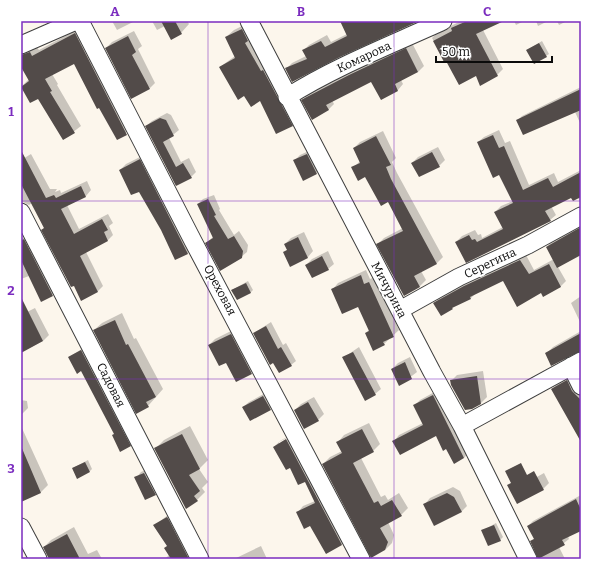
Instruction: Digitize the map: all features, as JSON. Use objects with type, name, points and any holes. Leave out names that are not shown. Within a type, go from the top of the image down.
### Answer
[{"type":"street","points":[[21,44],[76,21]]},
{"type":"street","name":"Ореховая","points":[[80,21],[182,220],[361,559]]},
{"type":"street","name":"Мичурина","points":[[248,21],[462,426],[528,559]]},
{"type":"street","name":"Комарова","points":[[287,97],[310,83],[359,58],[444,21]]},
{"type":"street","name":"Садовая","points":[[21,212],[200,559]]},
{"type":"street","name":"Серегина","points":[[400,310],[459,277],[528,245],[581,216]]},
{"type":"street","points":[[462,426],[576,364],[581,386]]},
{"type":"street","points":[[21,527],[38,559]]},
{"type":"building","points":[[161,21],[175,21],[182,34],[171,40]]},
{"type":"building","points":[[340,21],[419,21],[340,57],[292,82],[285,68],[307,59],[302,50],[321,41],[325,47],[347,36]]},
{"type":"building","points":[[467,21],[504,21],[476,34],[498,76],[480,86],[476,76],[459,85],[446,61],[444,62],[433,41],[452,31],[451,28]]},
{"type":"building","points":[[242,29],[248,41],[245,43],[261,71],[263,70],[293,126],[276,134],[260,101],[251,107],[244,96],[238,100],[219,67],[235,58],[225,37]]},
{"type":"building","points":[[75,33],[127,135],[117,140],[99,108],[97,109],[74,64],[45,79],[52,91],[50,92],[75,133],[63,140],[38,99],[30,103],[21,87],[29,81],[21,67],[21,55],[30,52],[32,56]]},
{"type":"building","points":[[128,36],[136,52],[132,55],[150,89],[131,99],[105,48]]},
{"type":"building","points":[[539,43],[547,57],[534,64],[526,50]]},
{"type":"building","points":[[406,48],[418,72],[395,84],[398,91],[381,100],[371,82],[326,105],[329,110],[312,120],[301,100]]},
{"type":"building","points":[[581,89],[581,110],[523,135],[516,120]]},
{"type":"building","points":[[160,118],[166,120],[174,136],[163,142],[176,167],[183,163],[192,178],[176,186],[145,126]]},
{"type":"building","points":[[493,135],[499,148],[504,146],[523,190],[548,178],[553,187],[581,172],[581,197],[573,201],[571,198],[545,211],[551,221],[466,263],[455,242],[469,235],[472,240],[475,239],[477,242],[503,229],[494,212],[513,203],[499,175],[493,178],[477,142]]},
{"type":"building","points":[[376,136],[391,165],[386,167],[391,179],[437,264],[414,276],[420,287],[404,296],[376,244],[403,231],[388,202],[381,206],[365,177],[358,181],[351,167],[360,163],[353,148]]},
{"type":"building","points":[[21,150],[46,198],[54,195],[56,198],[81,186],[86,197],[61,209],[74,234],[102,219],[108,230],[104,232],[108,241],[80,256],[98,292],[81,301],[74,286],[71,287],[41,230],[44,228],[21,184]]},
{"type":"building","points":[[432,152],[440,167],[419,177],[411,163]]},
{"type":"building","points":[[307,154],[317,174],[303,181],[293,160]]},
{"type":"building","points":[[140,159],[188,254],[175,260],[161,230],[139,192],[131,195],[119,170]]},
{"type":"building","points":[[208,199],[216,215],[214,216],[228,239],[234,236],[243,251],[242,258],[220,271],[205,243],[213,238],[197,204]]},
{"type":"building","points":[[581,227],[581,255],[557,268],[546,247]]},
{"type":"building","points":[[298,237],[308,258],[290,267],[283,252],[287,250],[284,244]]},
{"type":"building","points":[[24,239],[53,296],[41,302],[21,260],[21,241]]},
{"type":"building","points":[[322,256],[329,270],[312,278],[305,265]]},
{"type":"building","points":[[520,260],[529,274],[549,264],[561,287],[543,297],[541,293],[517,307],[503,281],[470,297],[471,299],[452,308],[453,309],[441,316],[433,303],[464,286]]},
{"type":"building","points":[[361,275],[364,284],[369,282],[394,337],[383,342],[385,345],[373,351],[365,333],[369,331],[358,307],[342,314],[331,289]]},
{"type":"building","points":[[246,283],[251,293],[237,300],[231,290]]},
{"type":"building","points":[[21,297],[43,341],[21,353]]},
{"type":"building","points":[[115,320],[126,345],[128,344],[156,397],[146,402],[149,407],[136,414],[93,330]]},
{"type":"building","points":[[266,326],[278,349],[281,347],[292,366],[279,373],[273,363],[270,365],[253,333]]},
{"type":"building","points":[[581,333],[581,351],[551,366],[545,353]]},
{"type":"building","points":[[231,334],[252,374],[236,382],[226,363],[219,366],[208,345]]},
{"type":"building","points":[[81,350],[131,446],[120,452],[112,435],[114,434],[81,371],[77,374],[68,357]]},
{"type":"building","points":[[353,352],[376,395],[365,401],[342,357]]},
{"type":"building","points":[[405,362],[412,379],[399,386],[391,369]]},
{"type":"building","points":[[477,376],[481,404],[472,409],[465,410],[451,385],[450,380]]},
{"type":"building","points":[[567,380],[572,391],[581,400],[581,442],[551,389]]},
{"type":"building","points":[[433,395],[464,458],[454,464],[446,449],[443,451],[436,436],[400,455],[392,441],[423,425],[413,405]]},
{"type":"building","points":[[263,396],[271,410],[250,421],[242,407]]},
{"type":"building","points":[[308,402],[319,421],[304,429],[294,410]]},
{"type":"building","points":[[362,429],[374,452],[353,463],[374,503],[378,501],[381,506],[392,500],[402,516],[380,528],[388,542],[385,550],[371,558],[322,464],[342,453],[336,442]]},
{"type":"building","points":[[182,434],[200,469],[189,475],[200,491],[194,496],[198,501],[186,509],[154,448]]},
{"type":"building","points":[[286,439],[342,545],[326,554],[310,526],[304,529],[296,512],[315,503],[305,482],[298,485],[290,468],[286,470],[273,447]]},
{"type":"building","points":[[21,446],[41,493],[21,502]]},
{"type":"building","points":[[85,462],[90,472],[77,479],[72,468]]},
{"type":"building","points":[[521,463],[527,475],[534,471],[544,490],[517,504],[507,485],[511,483],[505,471]]},
{"type":"building","points":[[144,473],[156,495],[145,500],[134,477]]},
{"type":"building","points":[[447,493],[454,497],[462,512],[434,526],[423,504]]},
{"type":"building","points":[[576,499],[581,510],[581,531],[562,540],[565,545],[538,559],[530,541],[534,539],[527,526]]},
{"type":"building","points":[[167,517],[189,559],[171,559],[164,548],[167,546],[153,525]]},
{"type":"building","points":[[494,525],[501,541],[488,546],[481,530]]},
{"type":"building","points":[[67,534],[80,559],[49,559],[43,547]]}]
